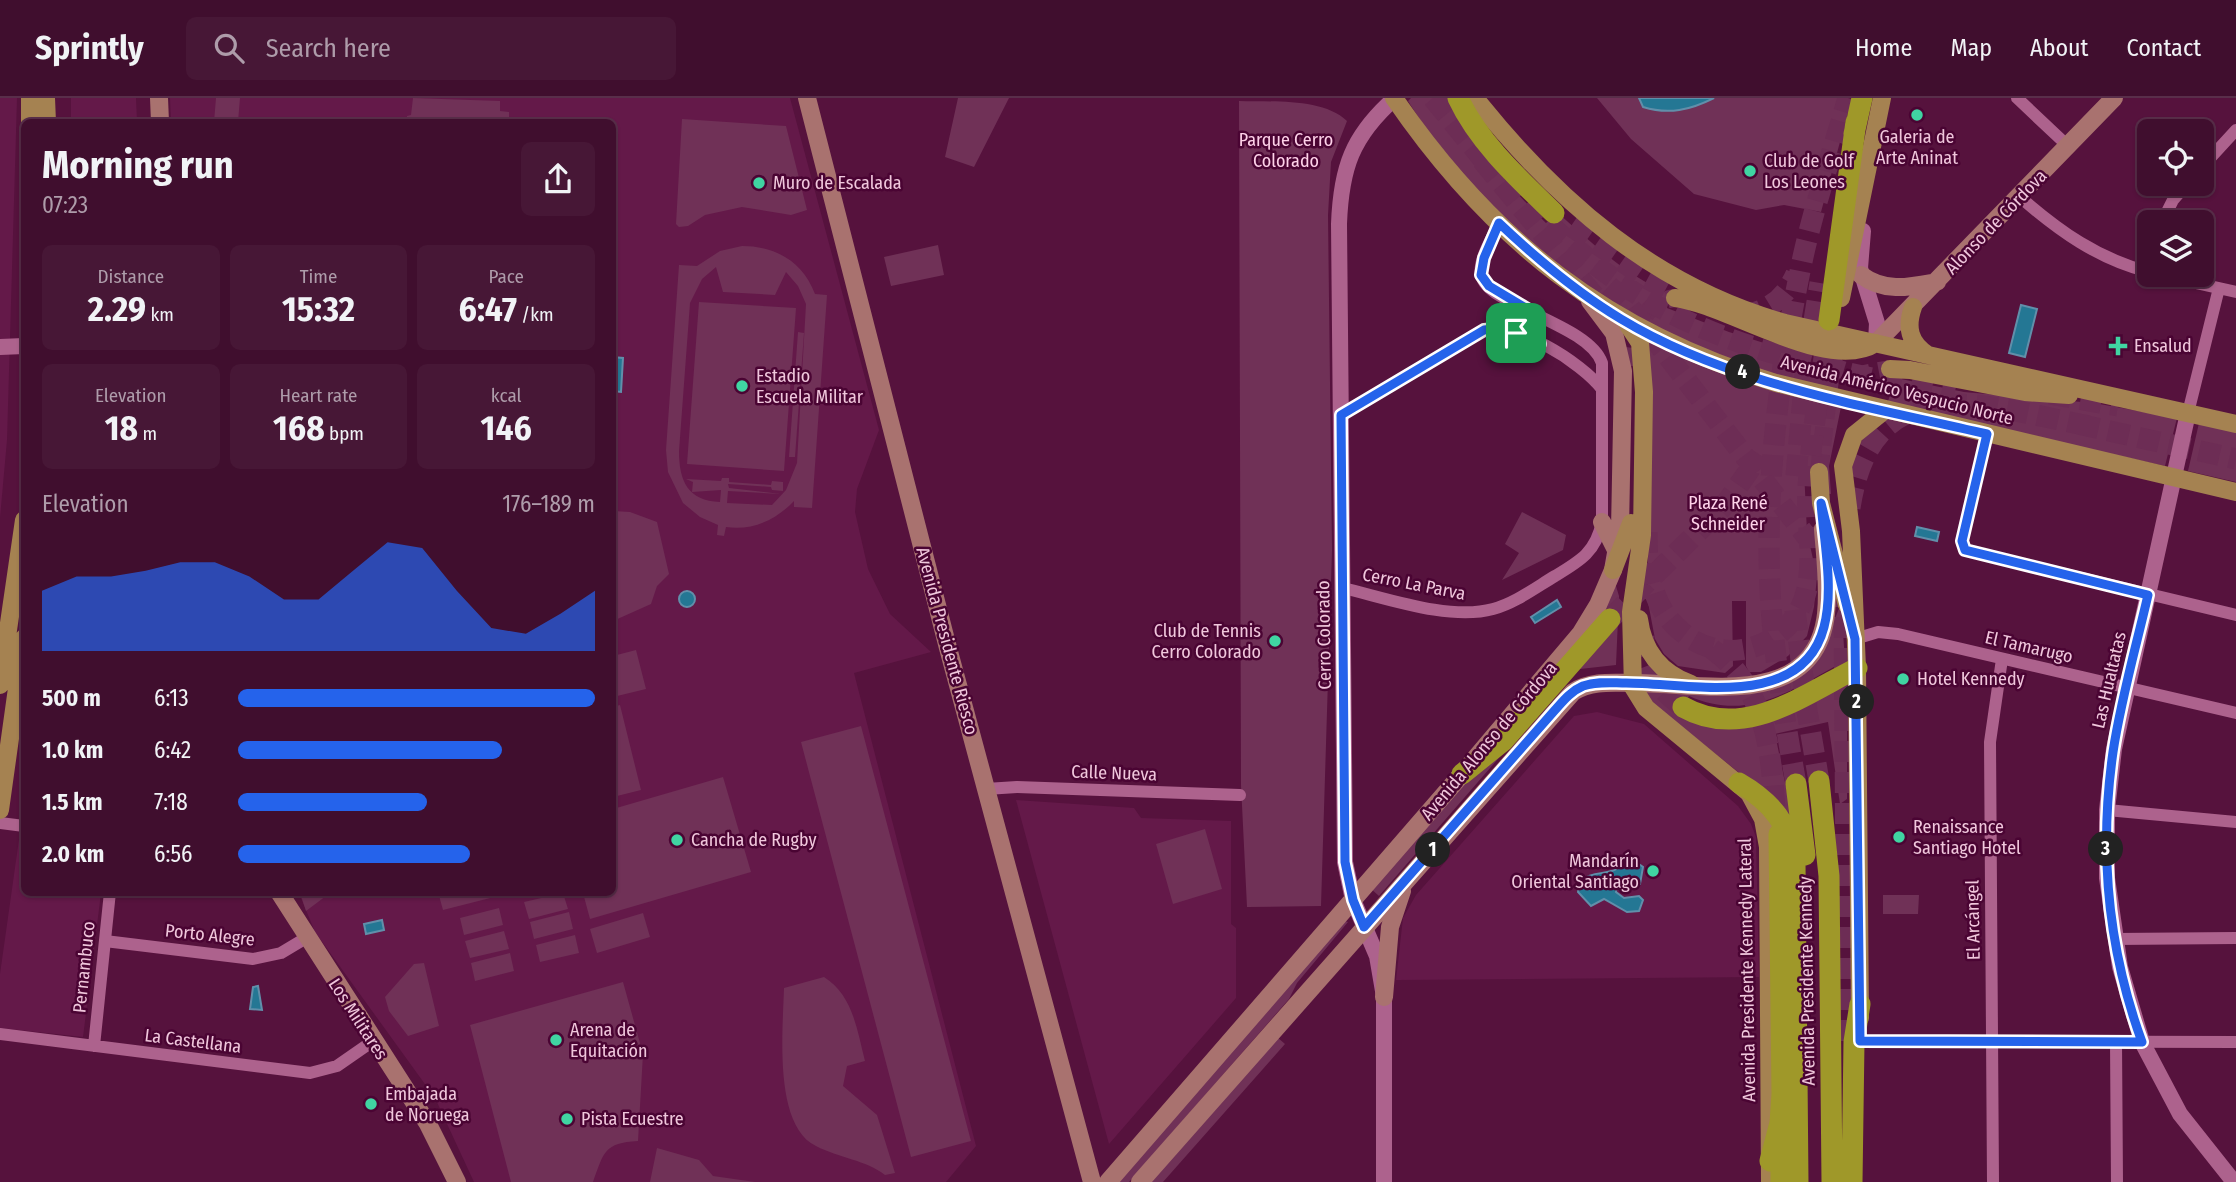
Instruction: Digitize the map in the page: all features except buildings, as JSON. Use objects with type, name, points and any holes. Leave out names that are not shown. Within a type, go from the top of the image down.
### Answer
[{"type":"highway","points":[[1458,98],[1495,151],[1554,213]]},
{"type":"highway","points":[[1820,283],[1862,98]]},
{"type":"highway","points":[[1834,321],[1856,122]]},
{"type":"highway","points":[[1462,774],[1503,741],[1620,615]]},
{"type":"highway","points":[[1683,707],[1716,720],[1749,719],[1769,712],[1857,668]]},
{"type":"highway","name":"Avenida Presidente Kennedy","points":[[1819,781],[1829,876],[1832,1182]]},
{"type":"highway","points":[[1739,783],[1777,813],[1791,839],[1795,862],[1790,1133],[1781,1182]]},
{"type":"highway","name":"Avenida Presidente Kennedy","points":[[1796,784],[1806,858],[1810,1182]]},
{"type":"highway","points":[[1770,1160],[1780,1123],[1782,1094],[1779,834]]},
{"type":"highway","points":[[1852,1182],[1854,1042],[1860,1004]]},
{"type":"highway","points":[[1790,1133],[1798,1182]]},
{"type":"main road","points":[[30,98],[30,119]]},
{"type":"main road","points":[[46,98],[47,119]]},
{"type":"main road","points":[[147,98],[148,119]]},
{"type":"main road","points":[[159,98],[160,119]]},
{"type":"main road","name":"Avenida Presidente Riesco","points":[[807,98],[986,789],[1092,1182]]},
{"type":"main road","name":"Avenida Américo Vespucio Norte","points":[[1394,98],[1449,171],[1538,259],[1620,318],[1682,349],[1776,383],[2236,492]]},
{"type":"main road","points":[[1475,98],[1545,179],[1619,242],[1667,272],[1784,330]]},
{"type":"main road","points":[[1834,321],[1882,98]]},
{"type":"main road","name":"Alonso de Córdova","points":[[1863,345],[1913,307],[2114,98]]},
{"type":"main road","points":[[1861,275],[1873,283],[1893,288],[1937,282]]},
{"type":"main road","name":"Avenida Alonso de Córdova","points":[[1108,1182],[1462,774],[1581,633],[1598,605],[1615,561],[1623,500],[1622,356],[1609,325],[1586,295]]},
{"type":"main road","points":[[1675,298],[1784,330],[1928,355],[2236,424]]},
{"type":"main road","points":[[1913,307],[1910,332],[1917,346],[1928,355]]},
{"type":"main road","points":[[1620,318],[1636,334],[1643,361],[1637,529],[1620,615],[1633,683]]},
{"type":"main road","points":[[1632,366],[1639,620],[1651,656],[1665,670],[1691,684]]},
{"type":"main road","points":[[1890,369],[1910,370],[2025,392],[2110,396]]},
{"type":"main road","points":[[1862,1182],[1857,668],[1851,531],[1843,466],[1854,435],[1885,410]]},
{"type":"main road","points":[[1819,472],[1821,503],[1855,639]]},
{"type":"main road","name":"Avenida Alonso de Córdova","points":[[1140,1182],[1566,698],[1586,685],[1633,683],[1749,686],[1770,683],[1792,672],[1808,657],[1820,637],[1826,615],[1821,503]]},
{"type":"main road","points":[[1602,522],[1615,561]]},
{"type":"main road","points":[[1615,561],[1637,529]]},
{"type":"main road","points":[[0,810],[11,633],[21,546]]},
{"type":"main road","points":[[0,685],[11,633]]},
{"type":"main road","name":"Avenida Presidente Kennedy Lateral","points":[[1633,683],[1636,695],[1646,708],[1739,783],[1760,810],[1767,838],[1770,1182]]},
{"type":"main road","points":[[1384,997],[1390,927],[1407,880]]},
{"type":"main road","name":"Los Militares","points":[[281,896],[428,1124],[457,1182]]},
{"type":"street","name":"Cerro Colorado","points":[[1384,1182],[1384,997],[1377,956],[1353,900],[1345,862],[1339,224],[1342,181],[1354,144],[1394,98]]},
{"type":"street","points":[[1863,345],[1877,323],[1861,275],[1860,245],[1890,98]]},
{"type":"street","points":[[2017,98],[2068,147]]},
{"type":"street","points":[[2214,154],[2236,130]]},
{"type":"street","points":[[2020,197],[2083,246],[2137,269]]},
{"type":"street","name":"Cerro La Parva","points":[[1343,587],[1444,610],[1491,610],[1511,602],[1579,563],[1594,546],[1602,522],[1602,363],[1595,349],[1489,286],[1481,275],[1484,258],[1499,223]]},
{"type":"street","points":[[2214,287],[2236,292]]},
{"type":"street","name":"Las Hualtatas","points":[[2219,288],[2188,413],[2114,749],[2107,810],[2107,878],[2114,939],[2126,995],[2142,1042],[2180,1114],[2234,1182]]},
{"type":"street","points":[[1529,310],[1540,344]]},
{"type":"street","points":[[1341,415],[1484,330],[1503,328],[1575,363],[1602,389]]},
{"type":"street","points":[[0,348],[21,346]]},
{"type":"street","points":[[1987,434],[1962,541],[1964,548],[1970,552],[2236,615]]},
{"type":"street","name":"El Tamarugo","points":[[1855,639],[1867,634],[1887,632],[2236,713]]},
{"type":"street","name":"El Arcángel","points":[[1993,1182],[1990,742],[2002,659]]},
{"type":"street","name":"Calle Nueva","points":[[986,789],[1017,787],[1240,795]]},
{"type":"street","points":[[2107,810],[2236,822]]},
{"type":"street","points":[[0,823],[21,826]]},
{"type":"street","name":"Pernambuco","points":[[94,1046],[110,896]]},
{"type":"street","name":"Porto Alegre","points":[[105,940],[260,959],[281,953],[306,938]]},
{"type":"street","points":[[2114,939],[2236,938]]},
{"type":"street","name":"La Castellana","points":[[0,1034],[310,1073],[337,1066],[373,1041]]},
{"type":"street","points":[[1860,1041],[2236,1042]]},
{"type":"street","points":[[2116,1042],[2117,1182]]},
{"type":"shaded area","points":[[0,98],[17,98],[7,440],[0,518]]},
{"type":"shaded area","points":[[71,98],[136,98],[137,119],[71,119]]},
{"type":"shaded area","points":[[170,98],[790,98],[879,430],[857,489],[855,512],[868,569],[890,614],[931,652],[854,673],[976,1146],[946,1182],[474,1182],[435,1098],[315,932],[300,896],[616,896],[616,119],[171,119]]},
{"type":"shaded area","points":[[1597,712],[1644,724],[1738,806],[1751,824],[1756,837],[1759,977],[1396,980],[1403,918],[1416,895],[1574,716]]},
{"type":"shaded area","points":[[1016,800],[1134,808],[1141,818],[1231,821],[1231,924],[1236,928],[1236,998],[1109,1144]]},
{"type":"shaded area","points":[[21,825],[21,896],[101,896],[83,1037],[0,1028],[0,974]]},
{"type":"green space","points":[[216,98],[240,98],[238,119],[214,119]]},
{"type":"green space","points":[[413,98],[500,101],[500,111],[509,112],[509,119],[407,119],[407,116],[411,115]]},
{"type":"green space","points":[[958,98],[1009,98],[974,167],[945,157]]},
{"type":"green space","points":[[1411,98],[1448,98],[1492,164],[1546,223],[1557,212],[1624,268],[1670,294],[1667,308],[1729,332],[1802,355],[1798,380],[1741,366],[1608,307],[1497,216],[1426,129],[1408,101]]},
{"type":"green space","name":"Club de Golf Los Leones","points":[[1597,98],[1843,98],[1842,102],[1850,105],[1821,212],[1784,205],[1756,210],[1694,194],[1631,139]]},
{"type":"green space","name":"Parque Cerro Colorado","points":[[1239,101],[1311,105],[1325,108],[1347,121],[1331,162],[1328,215],[1332,550],[1321,906],[1247,907],[1241,785]]},
{"type":"green space","points":[[682,119],[786,126],[807,210],[791,215],[742,207],[705,215],[688,226],[679,227],[676,224]]},
{"type":"green space","points":[[938,245],[944,275],[891,286],[884,257]]},
{"type":"green space","points":[[742,246],[766,249],[796,265],[815,294],[827,295],[812,508],[794,507],[794,501],[763,523],[726,527],[724,536],[717,535],[718,525],[700,517],[683,503],[668,472],[666,450],[679,265],[697,266],[720,251]],"holes":[[[716,267],[723,292],[775,295],[786,272],[798,286],[806,304],[797,463],[786,490],[772,505],[727,503],[728,491],[781,494],[729,488],[728,484],[771,487],[772,490],[783,491],[783,482],[772,481],[771,485],[729,482],[729,478],[722,478],[721,481],[686,479],[693,482],[692,492],[684,480],[679,462],[690,303],[702,279]],[[721,490],[720,502],[700,498],[692,492]]]},
{"type":"green space","name":"Estadio Escuela Militar","points":[[699,302],[796,308],[784,471],[687,464]]},
{"type":"green space","points":[[798,332],[804,333],[795,457],[789,457]]},
{"type":"green space","name":"Plaza René Schneider","points":[[1645,342],[1775,391],[1841,407],[1829,466],[1831,494],[1825,493],[1824,470],[1804,470],[1807,532],[1817,577],[1807,636],[1788,656],[1761,672],[1749,672],[1746,666],[1746,601],[1732,601],[1733,666],[1725,673],[1678,666],[1664,654],[1655,639],[1647,597],[1652,401]]},
{"type":"green space","points":[[1896,378],[1964,392],[2094,403],[2177,418],[2165,466],[1887,404]]},
{"type":"green space","points":[[2199,423],[2236,432],[2236,482],[2188,471]]},
{"type":"green space","points":[[616,511],[630,512],[657,522],[669,574],[657,586],[651,604],[616,620]]},
{"type":"green space","points":[[1522,512],[1566,535],[1563,550],[1502,580],[1519,553],[1505,544]]},
{"type":"green space","points":[[1613,586],[1616,586],[1619,596],[1616,665],[1580,669]]},
{"type":"green space","points":[[1841,603],[1845,661],[1770,699],[1732,706],[1689,696],[1680,711],[1701,721],[1847,677],[1847,799],[1840,804],[1828,722],[1775,734],[1793,821],[1768,796],[1646,697],[1642,685],[1766,689],[1825,645]]},
{"type":"green space","points":[[636,650],[646,689],[616,696],[616,655]]},
{"type":"green space","points":[[620,705],[641,790],[616,796],[616,706]]},
{"type":"green space","points":[[861,726],[971,1141],[911,1157],[801,742]]},
{"type":"green space","points":[[1517,737],[1379,896],[1370,888],[1467,775]]},
{"type":"green space","name":"Cancha de Rugby","points":[[723,777],[751,872],[590,919],[584,896],[616,896],[616,808]]},
{"type":"green space","points":[[1205,829],[1222,889],[1173,904],[1156,844]]},
{"type":"green space","points":[[1883,895],[1919,895],[1918,914],[1883,914]]},
{"type":"green space","points":[[301,896],[326,896],[306,911]]},
{"type":"green space","points":[[439,896],[498,896],[443,910]]},
{"type":"green space","points":[[564,896],[568,909],[529,919],[524,902]]},
{"type":"green space","points":[[499,908],[503,925],[464,935],[460,918]]},
{"type":"green space","points":[[569,912],[573,929],[534,939],[530,922]]},
{"type":"green space","points":[[643,913],[650,937],[597,953],[590,929]]},
{"type":"green space","points":[[1341,920],[1348,922],[1297,983],[1289,999],[1129,1182],[1116,1182]]},
{"type":"green space","points":[[504,931],[509,949],[470,958],[465,941]]},
{"type":"green space","points":[[575,935],[579,953],[540,962],[536,945]]},
{"type":"green space","points":[[510,953],[514,971],[475,981],[471,963]]},
{"type":"green space","points":[[424,963],[439,1026],[408,1036],[389,1011],[385,997],[414,964]]},
{"type":"green space","points":[[824,977],[842,993],[848,1003],[865,1061],[847,1066],[843,1086],[877,1115],[895,1173],[885,1175],[816,1146],[802,1135],[793,1118],[783,1074],[784,988]]},
{"type":"green space","points":[[623,982],[643,1054],[638,1141],[618,1144],[607,1151],[593,1182],[511,1182],[470,1025]]},
{"type":"green space","points":[[1277,1037],[1285,1044],[1163,1182],[1149,1182]]},
{"type":"green space","points":[[657,1148],[699,1160],[713,1176],[755,1182],[650,1182]]},
{"type":"water","points":[[1639,98],[1714,98],[1688,108],[1662,111],[1643,107]]},
{"type":"water","points":[[2021,305],[2037,309],[2025,357],[2009,353]]},
{"type":"water","points":[[616,357],[623,358],[621,392],[616,391]]},
{"type":"water","points":[[1917,527],[1939,532],[1937,541],[1915,536]]},
{"type":"water","points":[[687,591],[693,593],[693,605],[687,607],[681,605],[679,599],[681,593]]},
{"type":"water","points":[[1557,600],[1561,607],[1535,623],[1531,617]]},
{"type":"water","points":[[1626,862],[1636,862],[1643,867],[1640,884],[1617,883],[1616,892],[1624,898],[1639,896],[1643,900],[1639,911],[1627,912],[1604,899],[1591,906],[1578,892],[1581,880],[1587,876],[1608,872]]},
{"type":"water","points":[[382,920],[384,930],[366,934],[364,924]]},
{"type":"water","points":[[258,986],[262,1010],[250,1009],[253,987]]},
{"type":"tunnel","points":[[1433,98],[1490,168]]},
{"type":"tunnel","points":[[1796,784],[1780,687],[1770,589],[1772,464],[1787,339],[1803,257],[1848,98]]},
{"type":"tunnel","points":[[1482,160],[1600,303]]},
{"type":"tunnel","points":[[1549,224],[1623,285],[1660,308],[1699,327],[1783,356],[1954,396]]},
{"type":"tunnel","points":[[1571,226],[1646,278],[1694,304]]},
{"type":"tunnel","points":[[1741,316],[1759,311],[1781,297],[1796,274]]},
{"type":"tunnel","points":[[1796,476],[1805,376],[1820,283]]},
{"type":"tunnel","points":[[1609,286],[1626,302],[1810,541]]},
{"type":"tunnel","points":[[1632,366],[1636,333],[1640,323],[1654,306],[1675,298]]},
{"type":"tunnel","points":[[1647,532],[1648,562],[1654,590],[1666,615],[1687,636],[1720,650],[1755,647],[1770,640],[1796,616],[1808,586],[1809,468],[1828,329]]},
{"type":"tunnel","points":[[1819,472],[1835,337]]},
{"type":"tunnel","points":[[1832,359],[1836,368],[1859,375],[1890,369]]},
{"type":"tunnel","points":[[2050,394],[2118,406]]},
{"type":"tunnel","points":[[1850,508],[1862,462],[1882,431],[1908,413],[1940,405],[1974,405],[2089,426]]},
{"type":"tunnel","points":[[2078,424],[2236,459]]},
{"type":"tunnel","points":[[1610,619],[1724,506],[1760,455]]},
{"type":"tunnel","points":[[1844,586],[1847,1050]]},
{"type":"tunnel","points":[[1795,610],[1807,711],[1819,781]]},
{"type":"tunnel","points":[[1644,635],[1646,657],[1653,676],[1666,693],[1683,707]]},
{"type":"tunnel","points":[[1712,649],[1731,666],[1746,685],[1756,705],[1769,750],[1776,823]]},
{"type":"place","name":"Galeria de Arte Aninat","points":[[1917,115]]},
{"type":"place","name":"Club de Golf Los Leones","points":[[1750,171]]},
{"type":"place","name":"Muro de Escalada","points":[[759,183]]},
{"type":"place","name":"Ensalud","points":[[2118,346]]},
{"type":"place","name":"Estadio Escuela Militar","points":[[742,386]]},
{"type":"place","name":"Club de Tennis Cerro Colorado","points":[[1275,641]]},
{"type":"place","name":"Hotel Kennedy","points":[[1903,679]]},
{"type":"place","name":"Renaissance Santiago Hotel","points":[[1899,837]]},
{"type":"place","name":"Cancha de Rugby","points":[[677,840]]},
{"type":"place","name":"Mandarín Oriental Santiago","points":[[1653,871]]},
{"type":"place","name":"Arena de Equitación","points":[[556,1040]]},
{"type":"place","name":"Embajada de Noruega","points":[[371,1104]]},
{"type":"place","name":"Pista Ecuestre","points":[[567,1119]]},
{"type":"route","points":[[1499,223],[1570,284],[1620,318],[1682,349],[1776,383],[1987,434],[1962,541],[1965,550],[2148,595],[2119,718],[2109,780],[2106,834],[2107,878],[2114,939],[2126,995],[2142,1042],[1860,1041],[1855,639],[1821,503],[1826,615],[1815,647],[1801,665],[1770,683],[1749,686],[1611,682],[1586,685],[1573,692],[1364,927],[1353,900],[1345,862],[1341,415],[1479,332],[1498,328],[1516,333],[1540,344],[1529,310],[1489,286],[1481,275],[1484,258],[1499,223]]}]
